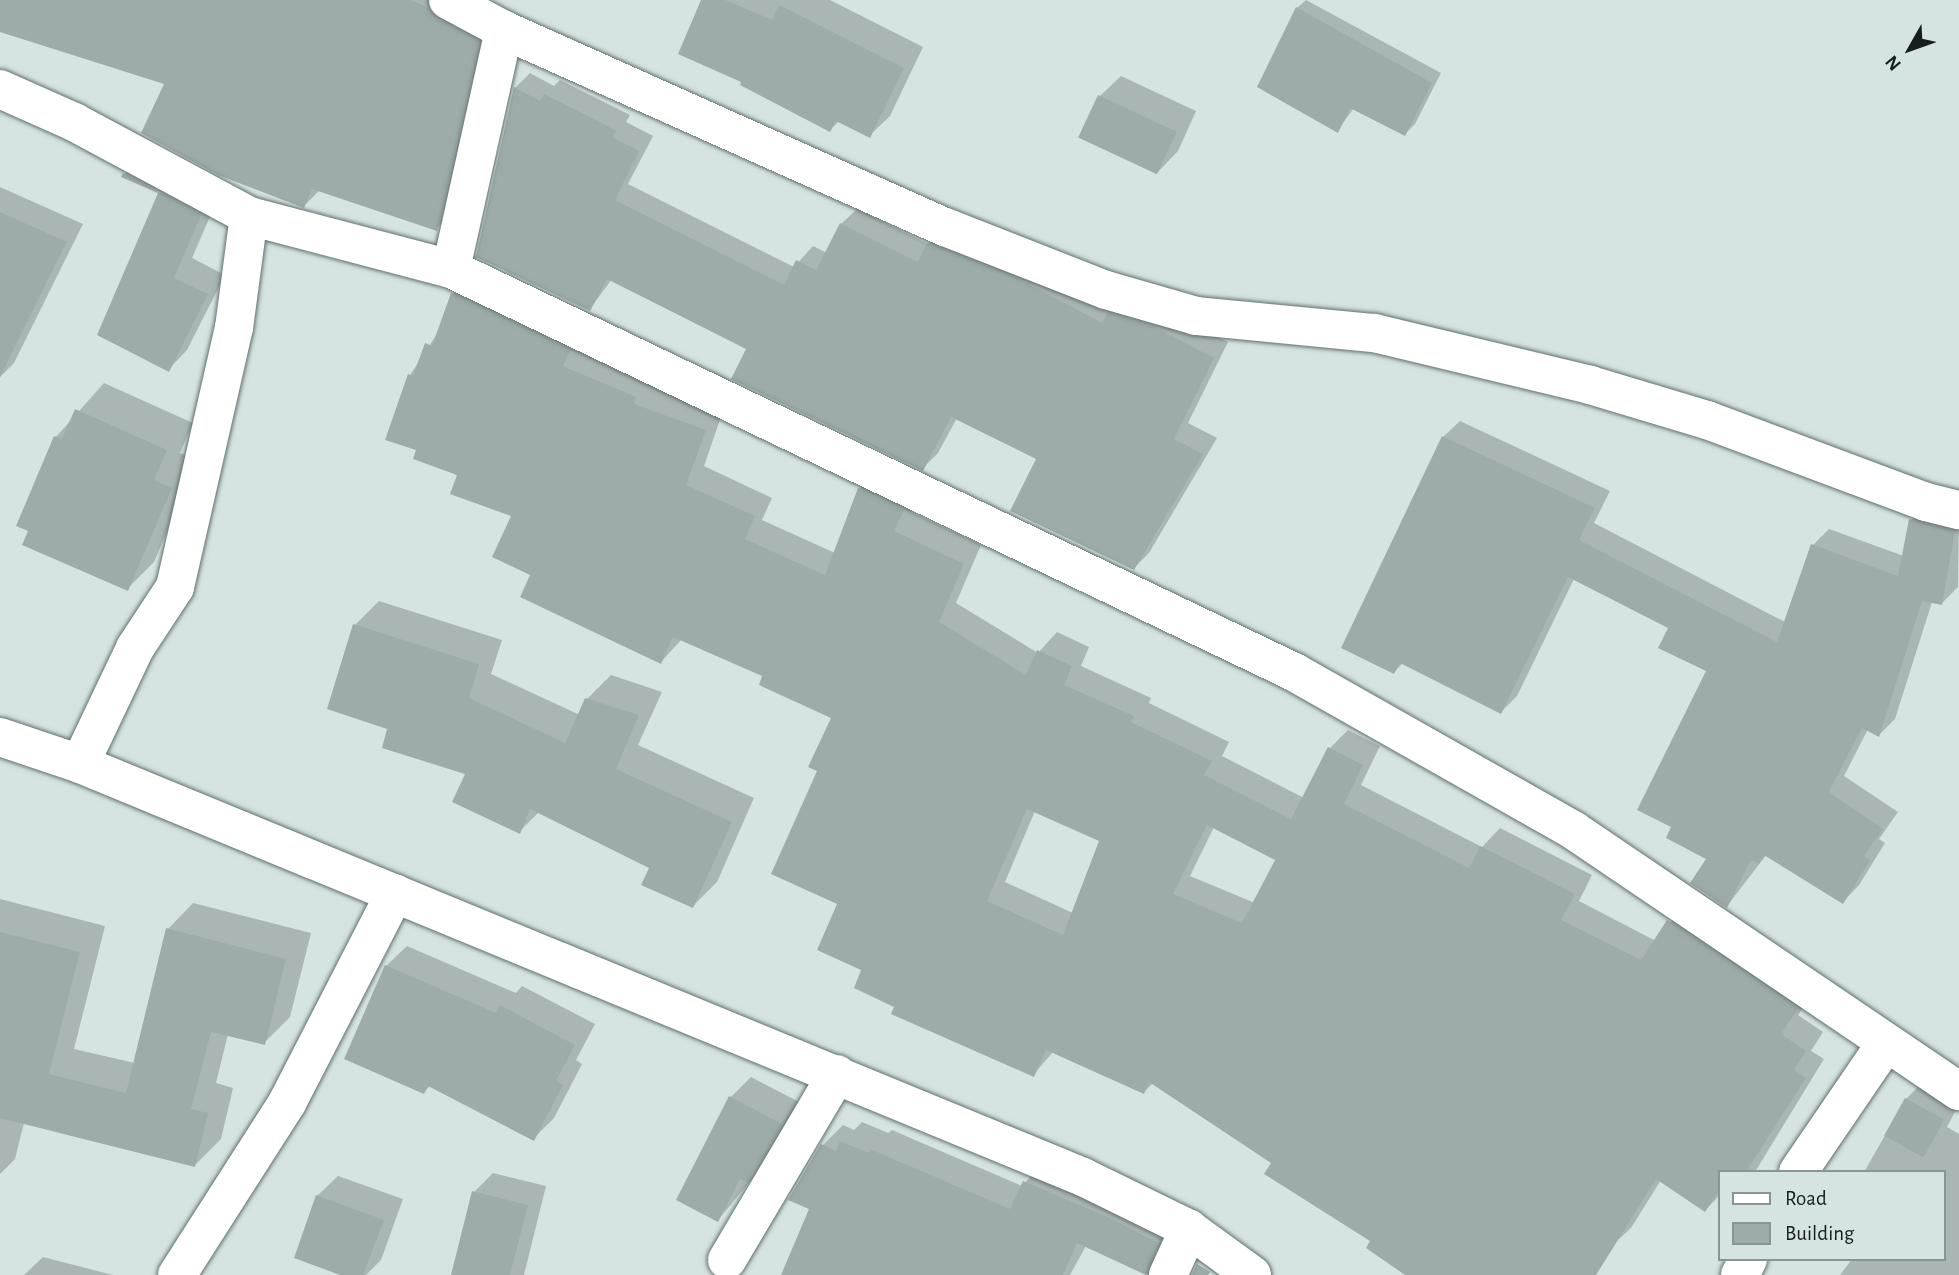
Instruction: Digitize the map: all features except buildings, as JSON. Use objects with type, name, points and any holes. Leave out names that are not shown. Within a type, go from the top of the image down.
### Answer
[{"type":"street","points":[[448,0],[504,30],[945,227],[1106,289],[1196,316],[1374,333],[1590,385],[1707,420],[1926,502],[1959,510]]},
{"type":"street","points":[[451,269],[504,30]]},
{"type":"street","points":[[0,89],[74,122],[249,216],[451,269],[1294,672],[1573,830],[1959,1091]]},
{"type":"street","points":[[79,764],[135,648],[175,587],[234,328],[249,216]]},
{"type":"street","points":[[0,737],[79,764],[1083,1177],[1189,1229],[1252,1275]]},
{"type":"street","points":[[177,1275],[287,1104],[395,893]]},
{"type":"street","points":[[1799,1170],[1886,1043]]},
{"type":"street","points":[[727,1260],[837,1074]]},
{"type":"street","points":[[1168,1275],[1189,1229]]}]
